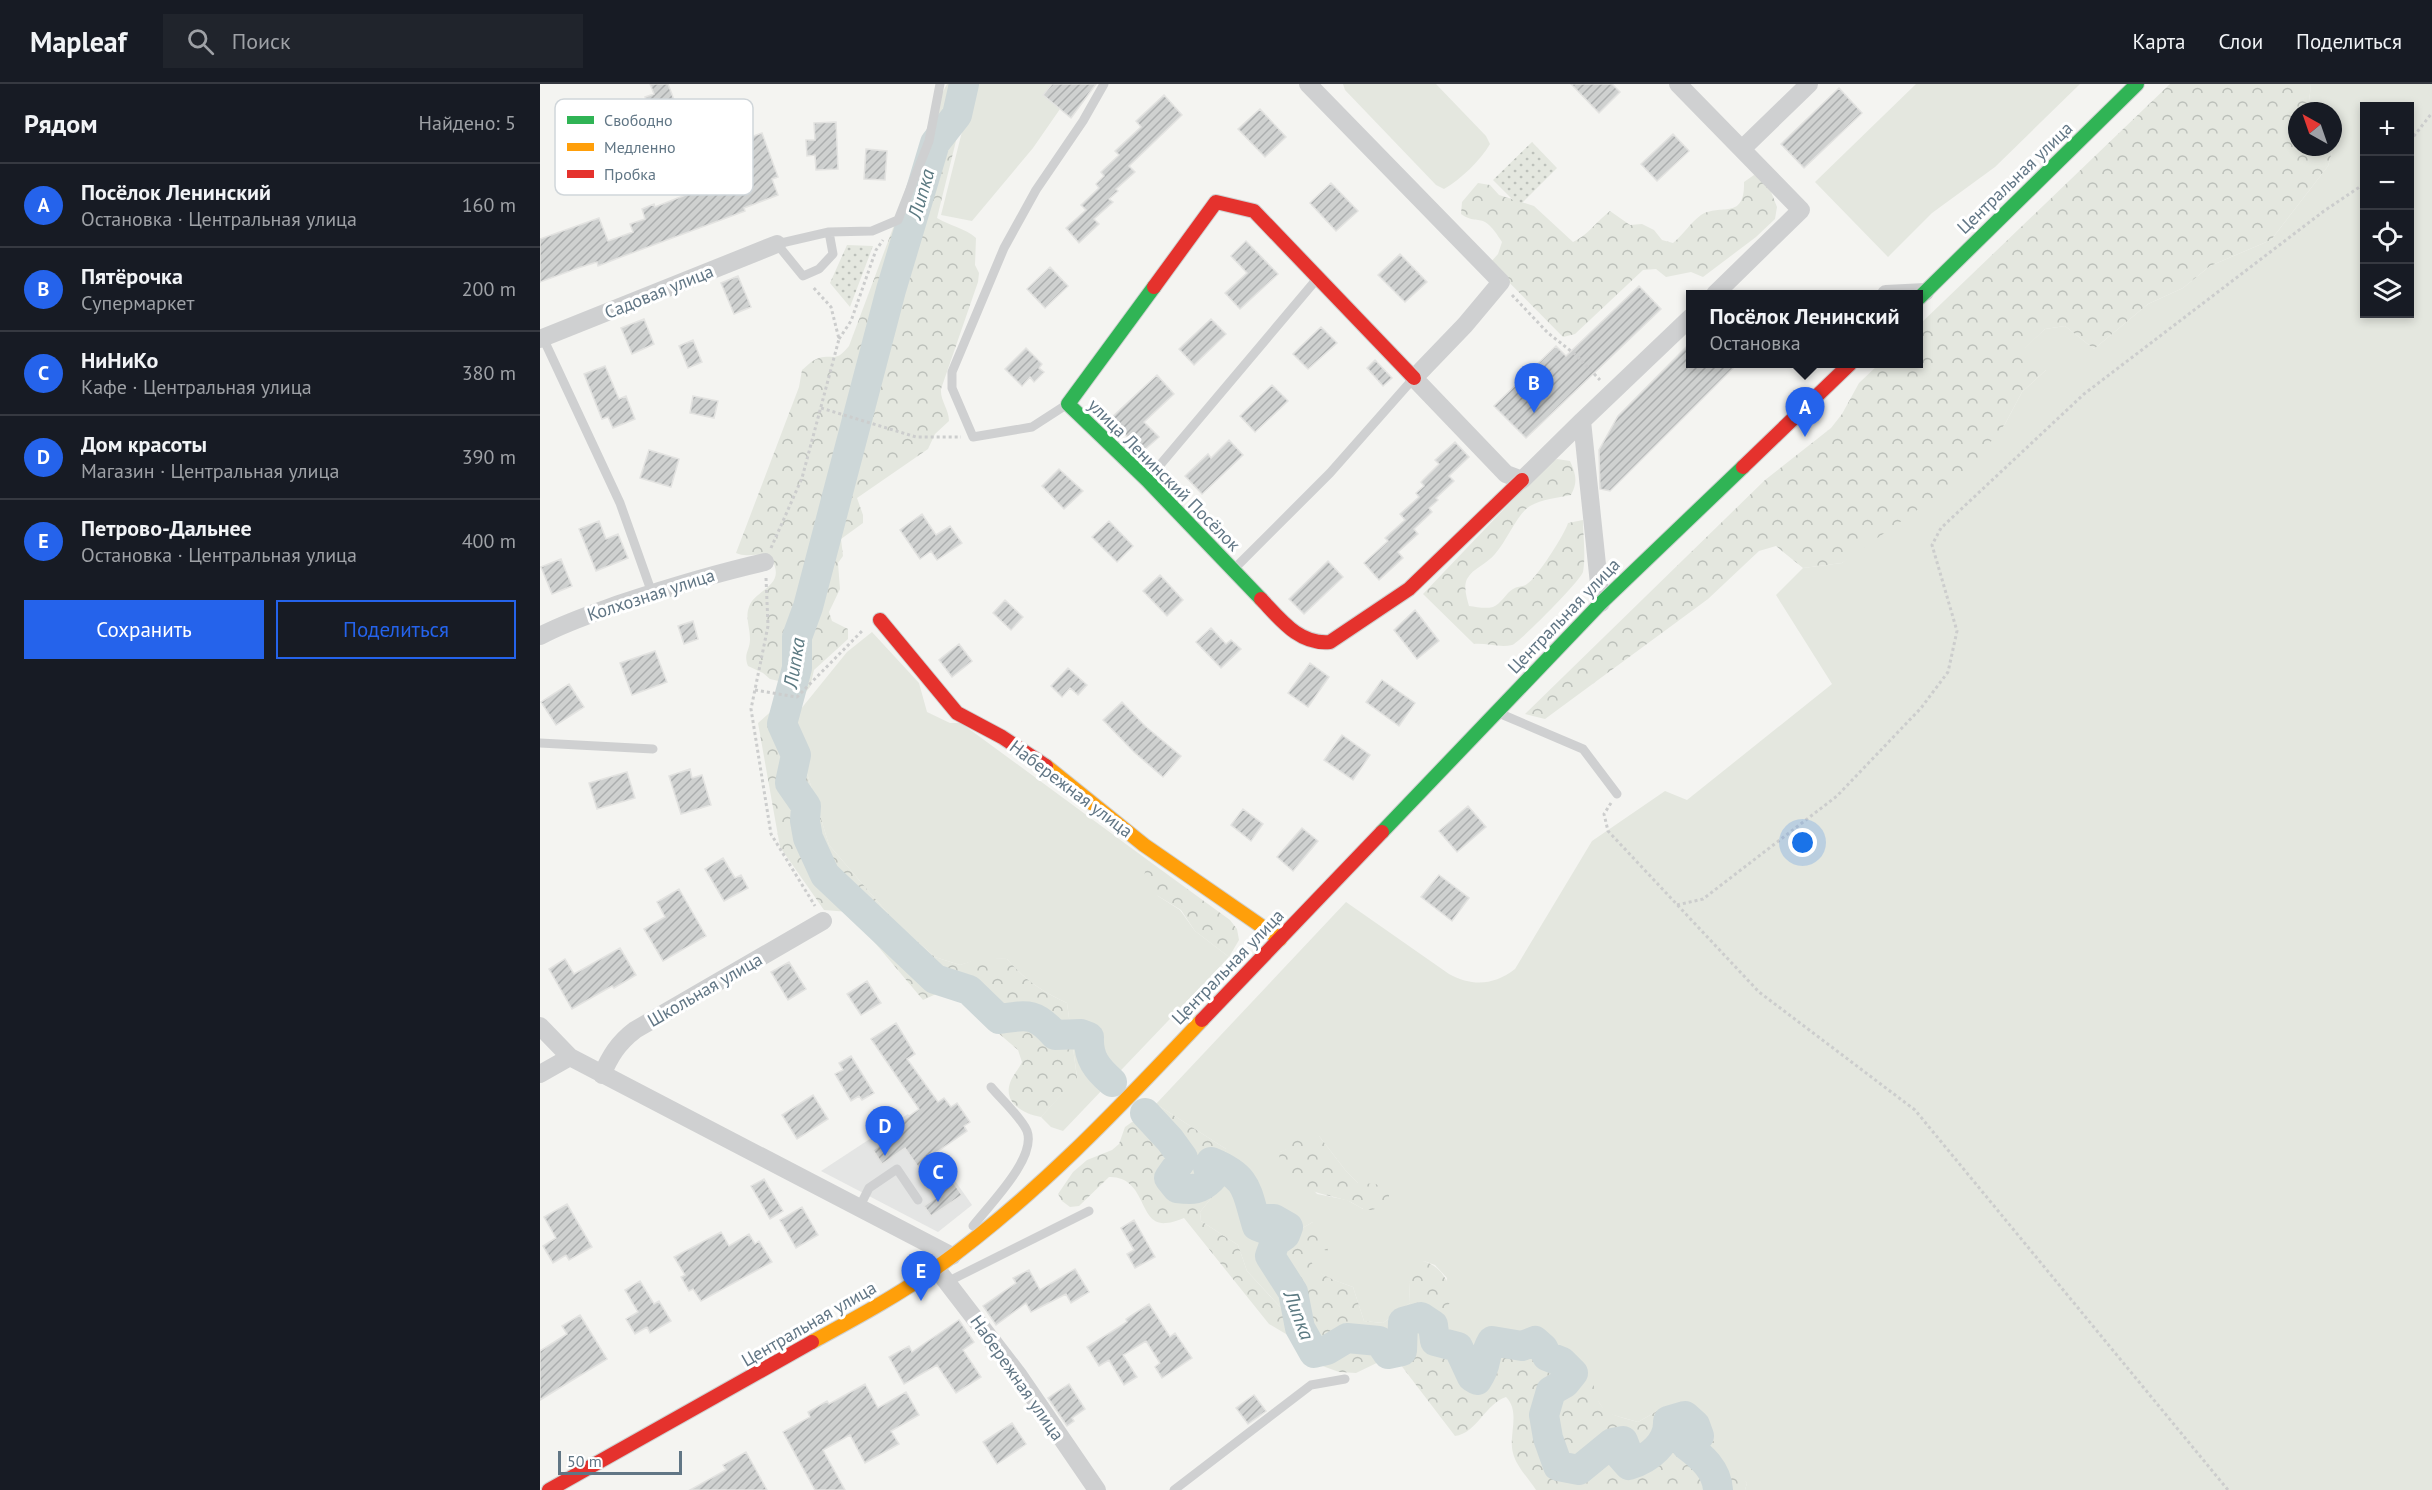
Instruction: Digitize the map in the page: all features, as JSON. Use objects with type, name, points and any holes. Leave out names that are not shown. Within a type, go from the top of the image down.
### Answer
[{"type":"main road","name":"Центральная улица","points":[[1923,294],[2137,84]]},
{"type":"main road","name":"улица Ленинский Посёлок","points":[[1414,378],[1254,211],[1216,202],[1068,404],[1147,480],[1282,621],[1307,642],[1319,644],[1330,642],[1409,589],[1522,480]]},
{"type":"main road","name":"Центральная улица","points":[[549,1490],[882,1303],[941,1275],[952,1257],[1009,1211],[1068,1158],[1281,939],[1601,603],[1845,368]]},
{"type":"main road","name":"Набережная улица","points":[[880,620],[957,713],[1002,736],[1046,766],[1144,845],[1281,939]]},
{"type":"street","points":[[1308,84],[1501,282],[1465,325],[1414,378],[1506,474],[1522,480],[1686,322]]},
{"type":"street","points":[[1678,84],[1801,210],[1719,290]]},
{"type":"street","points":[[1742,149],[1809,84]]},
{"type":"street","name":"Садовая улица","points":[[541,339],[777,244]]},
{"type":"street","points":[[1582,421],[1601,603]]},
{"type":"street","name":"Колхозная улица","points":[[540,636],[574,620],[652,593],[707,575],[765,562]]},
{"type":"street","name":"Школьная улица","points":[[602,1075],[621,1041],[635,1030],[824,921]]},
{"type":"street","points":[[540,1026],[570,1057],[602,1075],[952,1257]]},
{"type":"street","points":[[540,1074],[570,1057]]},
{"type":"street","name":"Набережная улица","points":[[941,1275],[1019,1376],[1097,1490]]},
{"type":"lane","points":[[829,232],[833,254],[819,269],[803,276],[777,244],[829,232],[872,231],[898,220],[929,141],[940,84]]},
{"type":"lane","points":[[1068,404],[1032,427],[973,437],[952,388],[952,372],[1004,248],[1036,190],[1083,121],[1104,84]]},
{"type":"lane","points":[[1147,480],[1318,278]]},
{"type":"lane","points":[[541,339],[620,503],[652,593]]},
{"type":"lane","points":[[1233,569],[1329,472],[1414,378]]},
{"type":"lane","points":[[1496,712],[1583,749],[1617,794]]},
{"type":"lane","points":[[540,743],[653,749]]},
{"type":"lane","points":[[970,1242],[972,1227],[1005,1187],[1022,1160],[1029,1142],[1026,1129],[992,1087]]},
{"type":"lane","points":[[859,1208],[869,1188],[897,1169],[918,1200]]},
{"type":"lane","points":[[941,1275],[1089,1211]]},
{"type":"lane","points":[[1174,1490],[1311,1385],[1345,1379]]},
{"type":"path","points":[[2414,135],[2432,113]]},
{"type":"path","points":[[1677,905],[1703,899],[1837,796],[1921,708],[1948,672],[1957,631],[1932,545],[1941,528],[2084,394],[2324,211],[2360,187]]},
{"type":"path","points":[[824,921],[771,834],[751,709],[768,626],[765,562],[802,478],[839,339],[851,321],[876,250],[898,220]]},
{"type":"path","points":[[803,276],[831,308],[839,339]]},
{"type":"path","points":[[1501,282],[1548,333],[1576,355],[1604,384]]},
{"type":"path","points":[[821,408],[916,437],[973,437]]},
{"type":"path","points":[[755,690],[797,697],[847,643],[862,630],[880,620]]},
{"type":"path","points":[[1617,794],[1604,814],[1608,831],[1759,992],[1915,1110],[2228,1490]]},
{"type":"shaded area","points":[[908,1114],[972,1205],[938,1232],[821,1171]]},
{"type":"green space","points":[[947,84],[970,84],[937,218],[976,238],[975,265],[979,273],[978,282],[941,389],[949,421],[935,434],[928,449],[857,498],[863,515],[863,523],[841,539],[843,556],[838,563],[840,589],[829,612],[832,621],[848,629],[848,639],[814,670],[810,687],[805,693],[797,695],[789,691],[787,683],[770,679],[748,666],[746,655],[750,643],[749,607],[756,597],[771,584],[776,574],[774,564],[769,558],[736,553],[799,387],[802,370],[816,359],[838,356],[849,346],[899,212],[932,113]]},
{"type":"green space","points":[[974,84],[1052,84],[1043,95],[1060,109],[1033,148],[972,221],[941,215]]},
{"type":"green space","points":[[1343,84],[1436,84],[1486,136],[1490,144],[1470,169],[1444,189],[1436,185],[1345,90]]},
{"type":"green space","points":[[1916,84],[2080,84],[1995,167],[1932,213],[1888,257],[1815,182]]},
{"type":"green space","points":[[2170,84],[2311,84],[2309,102],[2288,102],[2288,156],[2331,156],[2328,166],[2271,240],[2210,266],[2183,288],[2148,304],[2094,349],[2065,326],[2045,329],[2020,353],[2047,369],[2022,392],[2005,424],[1961,479],[1842,563],[1803,568],[1776,546],[1759,551],[1708,599],[1545,719],[1525,714],[1765,480],[1831,428],[1842,414],[1859,383],[1875,368],[1923,368],[1923,321]]},
{"type":"green space","points":[[2311,84],[2432,84],[2432,1490],[1745,1490],[1747,1483],[1666,1406],[1638,1422],[1606,1413],[1596,1398],[1477,1355],[1439,1316],[1447,1278],[1435,1265],[1424,1261],[1409,1282],[1410,1303],[1383,1323],[1364,1321],[1353,1287],[1321,1274],[1310,1263],[1306,1243],[1313,1222],[1297,1231],[1272,1233],[1260,1245],[1283,1310],[1247,1271],[1238,1245],[1201,1221],[1200,1212],[1224,1182],[1226,1149],[1156,1104],[1346,902],[1458,978],[1475,982],[1491,981],[1515,969],[1592,841],[1665,791],[1687,800],[1832,684],[1776,595],[1803,568],[1842,563],[2005,424],[2022,392],[2046,370],[2019,353],[2045,329],[2065,326],[2094,349],[2148,304],[2183,288],[2210,266],[2271,240],[2328,166],[2331,156],[2342,156],[2342,102],[2309,102]],"holes":[[[1319,1136],[1358,1183],[1363,1209],[1347,1200],[1317,1194],[1280,1152]]]},
{"type":"green space","points":[[1532,142],[1557,168],[1519,206],[1493,180]]},
{"type":"green space","points":[[1754,175],[1766,179],[1777,207],[1775,219],[1756,237],[1703,277],[1691,272],[1666,277],[1656,269],[1643,270],[1575,334],[1563,337],[1490,263],[1498,254],[1502,242],[1492,229],[1485,222],[1461,214],[1462,202],[1478,183],[1490,185],[1499,195],[1534,206],[1573,242],[1583,236],[1610,211],[1630,225],[1642,224],[1654,230],[1662,240],[1673,243],[1701,215],[1730,209],[1741,202],[1744,182]]},
{"type":"green space","points":[[847,245],[873,246],[850,307],[830,283]]},
{"type":"green space","points":[[1557,459],[1570,461],[1572,466],[1575,482],[1571,495],[1539,502],[1525,510],[1495,554],[1467,579],[1466,596],[1469,606],[1487,608],[1496,606],[1510,591],[1525,585],[1537,574],[1568,523],[1583,520],[1583,572],[1550,610],[1512,645],[1474,644],[1423,594],[1546,465]]},
{"type":"green space","points":[[872,632],[919,683],[927,712],[950,723],[961,723],[1149,861],[1158,896],[1180,910],[1195,931],[1229,957],[1063,1131],[1051,1127],[1041,1117],[1077,1077],[1067,1003],[1034,985],[1007,959],[983,958],[960,965],[935,957],[896,923],[829,845],[797,740],[796,715],[847,652]]},
{"type":"green space","points":[[777,706],[796,715],[797,740],[829,845],[896,923],[935,957],[960,965],[983,957],[1007,959],[1034,985],[1067,1003],[1077,1078],[1041,1117],[1017,1107],[1010,1097],[1010,1083],[1022,1062],[1018,1050],[947,989],[923,1000],[849,912],[824,910],[780,847],[758,723]]},
{"type":"green space","points":[[1149,861],[1230,920],[1237,929],[1239,940],[1229,957],[1195,931],[1181,910],[1158,896],[1144,875]]},
{"type":"green space","points":[[1156,1104],[1226,1149],[1224,1182],[1200,1212],[1201,1221],[1238,1245],[1247,1271],[1282,1309],[1260,1245],[1272,1233],[1297,1231],[1313,1222],[1325,1232],[1328,1251],[1306,1245],[1308,1255],[1316,1269],[1322,1274],[1353,1287],[1364,1321],[1383,1323],[1410,1303],[1409,1282],[1412,1267],[1424,1261],[1436,1267],[1444,1276],[1453,1299],[1439,1316],[1476,1355],[1496,1330],[1538,1333],[1593,1381],[1598,1400],[1606,1411],[1612,1414],[1638,1422],[1666,1406],[1683,1403],[1747,1483],[1745,1490],[1536,1490],[1515,1458],[1512,1446],[1513,1410],[1506,1397],[1492,1406],[1469,1430],[1455,1436],[1397,1360],[1385,1359],[1356,1373],[1339,1372],[1306,1360],[1291,1337],[1269,1324],[1184,1218],[1168,1223],[1157,1222],[1146,1210],[1130,1184],[1121,1179],[1109,1177],[1079,1206],[1070,1207],[1062,1201],[1058,1194],[1073,1172],[1087,1160],[1112,1150],[1119,1144],[1125,1127],[1132,1122],[1159,1120],[1165,1114]]},
{"type":"green space","points":[[1310,1133],[1319,1136],[1358,1183],[1376,1184],[1389,1194],[1389,1203],[1368,1210],[1348,1201],[1312,1191],[1291,1181],[1280,1164],[1280,1152],[1288,1148],[1290,1140]]},
{"type":"building","points":[[650,84],[668,84],[674,99],[646,99],[645,97],[654,94]]},
{"type":"building","points":[[1052,84],[1096,84],[1071,118],[1043,95]]},
{"type":"building","points":[[1571,84],[1612,84],[1620,92],[1599,113]]},
{"type":"building","points":[[1839,88],[1862,113],[1804,168],[1781,144]]},
{"type":"building","points":[[1164,95],[1182,115],[1129,166],[1135,172],[1116,189],[1118,191],[1109,199],[1113,202],[1094,219],[1099,224],[1079,243],[1066,228],[1086,210],[1081,205],[1099,188],[1096,184],[1104,176],[1101,172],[1119,155],[1115,151],[1141,127],[1136,121]]},
{"type":"building","points":[[1260,109],[1286,137],[1265,157],[1238,129]]},
{"type":"building","points":[[836,122],[838,169],[816,170],[815,155],[807,156],[806,140],[815,140],[814,123]]},
{"type":"building","points":[[762,133],[778,177],[772,179],[778,195],[744,208],[745,211],[598,266],[597,262],[540,282],[540,239],[599,218],[608,241],[633,232],[630,224],[645,219],[642,209],[654,204],[655,207],[685,195],[753,195],[753,136]]},
{"type":"building","points":[[1673,134],[1689,151],[1657,181],[1641,164]]},
{"type":"building","points":[[866,149],[887,151],[885,180],[864,179]]},
{"type":"building","points":[[1331,183],[1358,211],[1336,231],[1310,203]]},
{"type":"building","points":[[1246,241],[1278,274],[1240,309],[1225,293],[1247,273],[1231,256]]},
{"type":"building","points":[[1400,254],[1427,282],[1405,302],[1378,275]]},
{"type":"building","points":[[1050,267],[1068,286],[1045,308],[1027,289]]},
{"type":"building","points":[[738,276],[751,307],[734,314],[721,283]]},
{"type":"building","points":[[1639,286],[1661,309],[1526,438],[1494,406],[1556,346],[1566,356]]},
{"type":"building","points":[[644,319],[654,344],[632,354],[621,328]]},
{"type":"building","points":[[1211,319],[1226,334],[1194,365],[1179,349]]},
{"type":"building","points":[[1321,327],[1337,343],[1308,369],[1293,354]]},
{"type":"building","points":[[693,340],[702,362],[688,368],[679,346]]},
{"type":"building","points":[[1686,347],[1686,368],[1733,368],[1610,491],[1600,489],[1599,450],[1618,416]]},
{"type":"building","points":[[1026,348],[1042,364],[1039,368],[1044,372],[1034,382],[1030,377],[1022,386],[1005,369]]},
{"type":"building","points":[[1375,360],[1392,378],[1383,386],[1367,368]]},
{"type":"building","points":[[605,366],[619,399],[626,396],[635,419],[613,428],[608,417],[602,419],[584,374]]},
{"type":"building","points":[[1157,375],[1174,394],[1144,422],[1159,437],[1142,452],[1110,419]]},
{"type":"building","points":[[1272,385],[1288,401],[1255,432],[1240,416]]},
{"type":"building","points":[[693,396],[718,401],[714,418],[690,413]]},
{"type":"building","points":[[1229,440],[1243,455],[1202,494],[1185,476],[1208,454],[1211,458]]},
{"type":"building","points":[[1455,442],[1469,457],[1449,476],[1454,481],[1436,498],[1438,500],[1429,508],[1432,512],[1414,529],[1418,534],[1398,552],[1403,558],[1379,580],[1364,563],[1388,541],[1385,538],[1405,520],[1400,514],[1419,497],[1416,493],[1424,486],[1421,482],[1439,464],[1435,460]]},
{"type":"building","points":[[649,450],[679,459],[671,487],[640,478]]},
{"type":"building","points":[[1059,469],[1083,491],[1064,509],[1042,486]]},
{"type":"building","points":[[922,514],[936,535],[950,526],[962,543],[937,560],[931,551],[920,559],[900,530]]},
{"type":"building","points":[[599,521],[606,539],[618,534],[628,558],[596,571],[579,529]]},
{"type":"building","points":[[1109,521],[1133,546],[1117,562],[1092,537]]},
{"type":"building","points":[[561,559],[572,586],[552,594],[541,567]]},
{"type":"building","points":[[1328,561],[1343,577],[1304,614],[1289,599]]},
{"type":"building","points":[[1160,575],[1183,600],[1167,616],[1143,591]]},
{"type":"building","points":[[1005,600],[1023,617],[1011,630],[993,613]]},
{"type":"building","points":[[1415,610],[1439,641],[1417,659],[1394,630]]},
{"type":"building","points":[[693,621],[698,639],[684,644],[678,626]]},
{"type":"building","points":[[1211,628],[1226,644],[1231,640],[1241,649],[1221,668],[1196,642]]},
{"type":"building","points":[[959,644],[972,661],[952,677],[939,660]]},
{"type":"building","points":[[655,651],[667,682],[632,695],[620,663]]},
{"type":"building","points":[[1310,663],[1329,677],[1308,707],[1288,693]]},
{"type":"building","points":[[1068,668],[1087,685],[1078,695],[1070,688],[1062,697],[1051,686]]},
{"type":"building","points":[[1382,680],[1415,703],[1399,726],[1366,702]]},
{"type":"building","points":[[569,684],[584,707],[556,725],[541,702]]},
{"type":"building","points":[[1122,702],[1145,726],[1181,756],[1163,777],[1134,752],[1103,720]]},
{"type":"building","points":[[1342,735],[1370,755],[1353,780],[1324,760]]},
{"type":"building","points":[[690,769],[692,778],[702,775],[711,805],[681,814],[669,776]]},
{"type":"building","points":[[627,772],[635,798],[597,809],[589,783]]},
{"type":"building","points":[[1468,806],[1486,827],[1457,852],[1439,831]]},
{"type":"building","points":[[1243,809],[1263,824],[1251,841],[1231,825]]},
{"type":"building","points":[[1302,828],[1318,841],[1293,871],[1277,857]]},
{"type":"building","points":[[723,858],[735,878],[741,875],[748,888],[724,901],[705,869]]},
{"type":"building","points":[[1439,875],[1469,898],[1452,921],[1421,897]]},
{"type":"building","points":[[679,889],[706,936],[663,961],[644,929],[665,917],[657,902]]},
{"type":"building","points":[[620,948],[636,975],[572,1009],[549,969],[565,959],[574,974]]},
{"type":"building","points":[[789,962],[806,989],[788,1000],[771,972]]},
{"type":"building","points":[[867,981],[881,1003],[861,1015],[847,994]]},
{"type":"building","points":[[896,1023],[915,1054],[907,1059],[938,1102],[944,1098],[951,1107],[957,1103],[970,1122],[964,1126],[967,1131],[934,1154],[962,1195],[931,1216],[924,1206],[938,1196],[905,1148],[882,1164],[873,1150],[899,1132],[895,1126],[919,1109],[871,1039]]},
{"type":"building","points":[[851,1056],[874,1093],[862,1100],[859,1096],[851,1101],[835,1074],[843,1070],[839,1063]]},
{"type":"building","points":[[813,1095],[828,1119],[797,1139],[782,1115]]},
{"type":"building","points":[[764,1179],[783,1211],[770,1219],[751,1186]]},
{"type":"building","points":[[567,1204],[592,1247],[569,1260],[566,1255],[553,1263],[543,1246],[556,1238],[544,1217]]},
{"type":"building","points":[[802,1207],[818,1235],[796,1248],[780,1220]]},
{"type":"building","points":[[1134,1220],[1155,1257],[1135,1268],[1127,1254],[1134,1250],[1121,1228]]},
{"type":"building","points":[[721,1232],[729,1246],[749,1234],[755,1244],[759,1241],[772,1262],[701,1301],[693,1289],[689,1291],[681,1277],[685,1275],[674,1257]]},
{"type":"building","points":[[1075,1269],[1089,1292],[1071,1303],[1066,1294],[1031,1312],[1026,1303],[996,1325],[983,1306],[1016,1283],[1013,1278],[1029,1270],[1040,1290]]},
{"type":"building","points":[[640,1281],[654,1304],[659,1301],[671,1321],[650,1333],[647,1327],[635,1334],[626,1319],[638,1312],[625,1290]]},
{"type":"building","points":[[1149,1304],[1170,1337],[1175,1333],[1192,1358],[1162,1378],[1155,1367],[1160,1363],[1146,1341],[1123,1355],[1137,1377],[1124,1385],[1109,1360],[1099,1366],[1087,1347],[1127,1322],[1126,1319]]},
{"type":"building","points":[[580,1315],[607,1359],[540,1400],[540,1351],[567,1334],[562,1326]]},
{"type":"building","points":[[959,1320],[974,1342],[963,1350],[981,1377],[956,1393],[937,1365],[904,1384],[889,1357],[909,1346],[912,1352]]},
{"type":"building","points":[[865,1384],[878,1408],[906,1392],[919,1415],[891,1431],[899,1444],[865,1463],[850,1435],[823,1450],[845,1490],[815,1490],[783,1432],[810,1417],[808,1412],[827,1401],[829,1404]]},
{"type":"building","points":[[1069,1384],[1085,1409],[1072,1418],[1074,1421],[1067,1426],[1048,1398]]},
{"type":"building","points":[[1254,1395],[1266,1411],[1248,1424],[1236,1408]]},
{"type":"building","points":[[1012,1423],[1026,1444],[997,1464],[983,1442]]},
{"type":"building","points":[[746,1452],[767,1490],[690,1490],[726,1470],[723,1465]]},
{"type":"waterway","name":"Липка","points":[[964,84],[957,115],[935,143],[891,290],[808,607],[797,637],[797,668],[782,724],[796,755],[790,783],[806,806],[805,821],[808,838],[825,875],[935,979],[969,990],[999,1019],[1030,1017],[1042,1022],[1055,1035],[1081,1034],[1089,1037],[1094,1062],[1112,1082]]},
{"type":"waterway","name":"Липка","points":[[1145,1113],[1183,1158],[1169,1178],[1177,1188],[1196,1188],[1207,1183],[1211,1179],[1208,1167],[1211,1162],[1240,1180],[1248,1195],[1257,1226],[1265,1229],[1267,1219],[1274,1219],[1288,1227],[1285,1235],[1275,1242],[1270,1256],[1293,1292],[1300,1328],[1314,1353],[1327,1350],[1347,1338],[1379,1341],[1388,1354],[1402,1351],[1403,1322],[1421,1317],[1433,1325],[1435,1341],[1458,1347],[1472,1377],[1477,1380],[1492,1341],[1522,1346],[1535,1341],[1543,1348],[1547,1356],[1562,1362],[1573,1373],[1565,1383],[1551,1391],[1544,1415],[1548,1438],[1558,1466],[1579,1470],[1612,1443],[1623,1441],[1626,1449],[1621,1456],[1629,1465],[1644,1459],[1656,1449],[1665,1436],[1668,1421],[1685,1416],[1695,1425],[1699,1436],[1689,1438],[1686,1445],[1712,1470],[1718,1490]]},
{"type":"traffic: fast","points":[[1923,294],[2137,84]]},
{"type":"traffic: fast","points":[[1154,287],[1068,404],[1147,480],[1261,599]]},
{"type":"traffic: fast","points":[[1382,832],[1601,603],[1743,467]]},
{"type":"traffic: slow","points":[[1046,766],[1144,845],[1280,939]]},
{"type":"traffic: slow","points":[[812,1342],[921,1278],[1008,1212],[1075,1150],[1202,1020]]},
{"type":"traffic: jam","points":[[1154,287],[1216,202],[1254,211],[1414,378]]},
{"type":"traffic: jam","points":[[1743,467],[1846,368]]},
{"type":"traffic: jam","points":[[1261,599],[1283,622],[1300,635],[1319,642],[1330,642],[1409,589],[1522,480]]},
{"type":"traffic: jam","points":[[880,620],[957,713],[1002,737],[1046,766]]},
{"type":"traffic: jam","points":[[1202,1020],[1382,832]]},
{"type":"traffic: jam","points":[[549,1490],[812,1342]]},
{"type":"place","name":"Пятёрочка","points":[[1534,413]]},
{"type":"place","name":"Посёлок Ленинский","points":[[1805,437]]},
{"type":"place","name":"Дом красоты","points":[[885,1156]]},
{"type":"place","name":"НиНиКо","points":[[938,1202]]},
{"type":"place","name":"Петрово-Дальнее","points":[[921,1301]]}]
